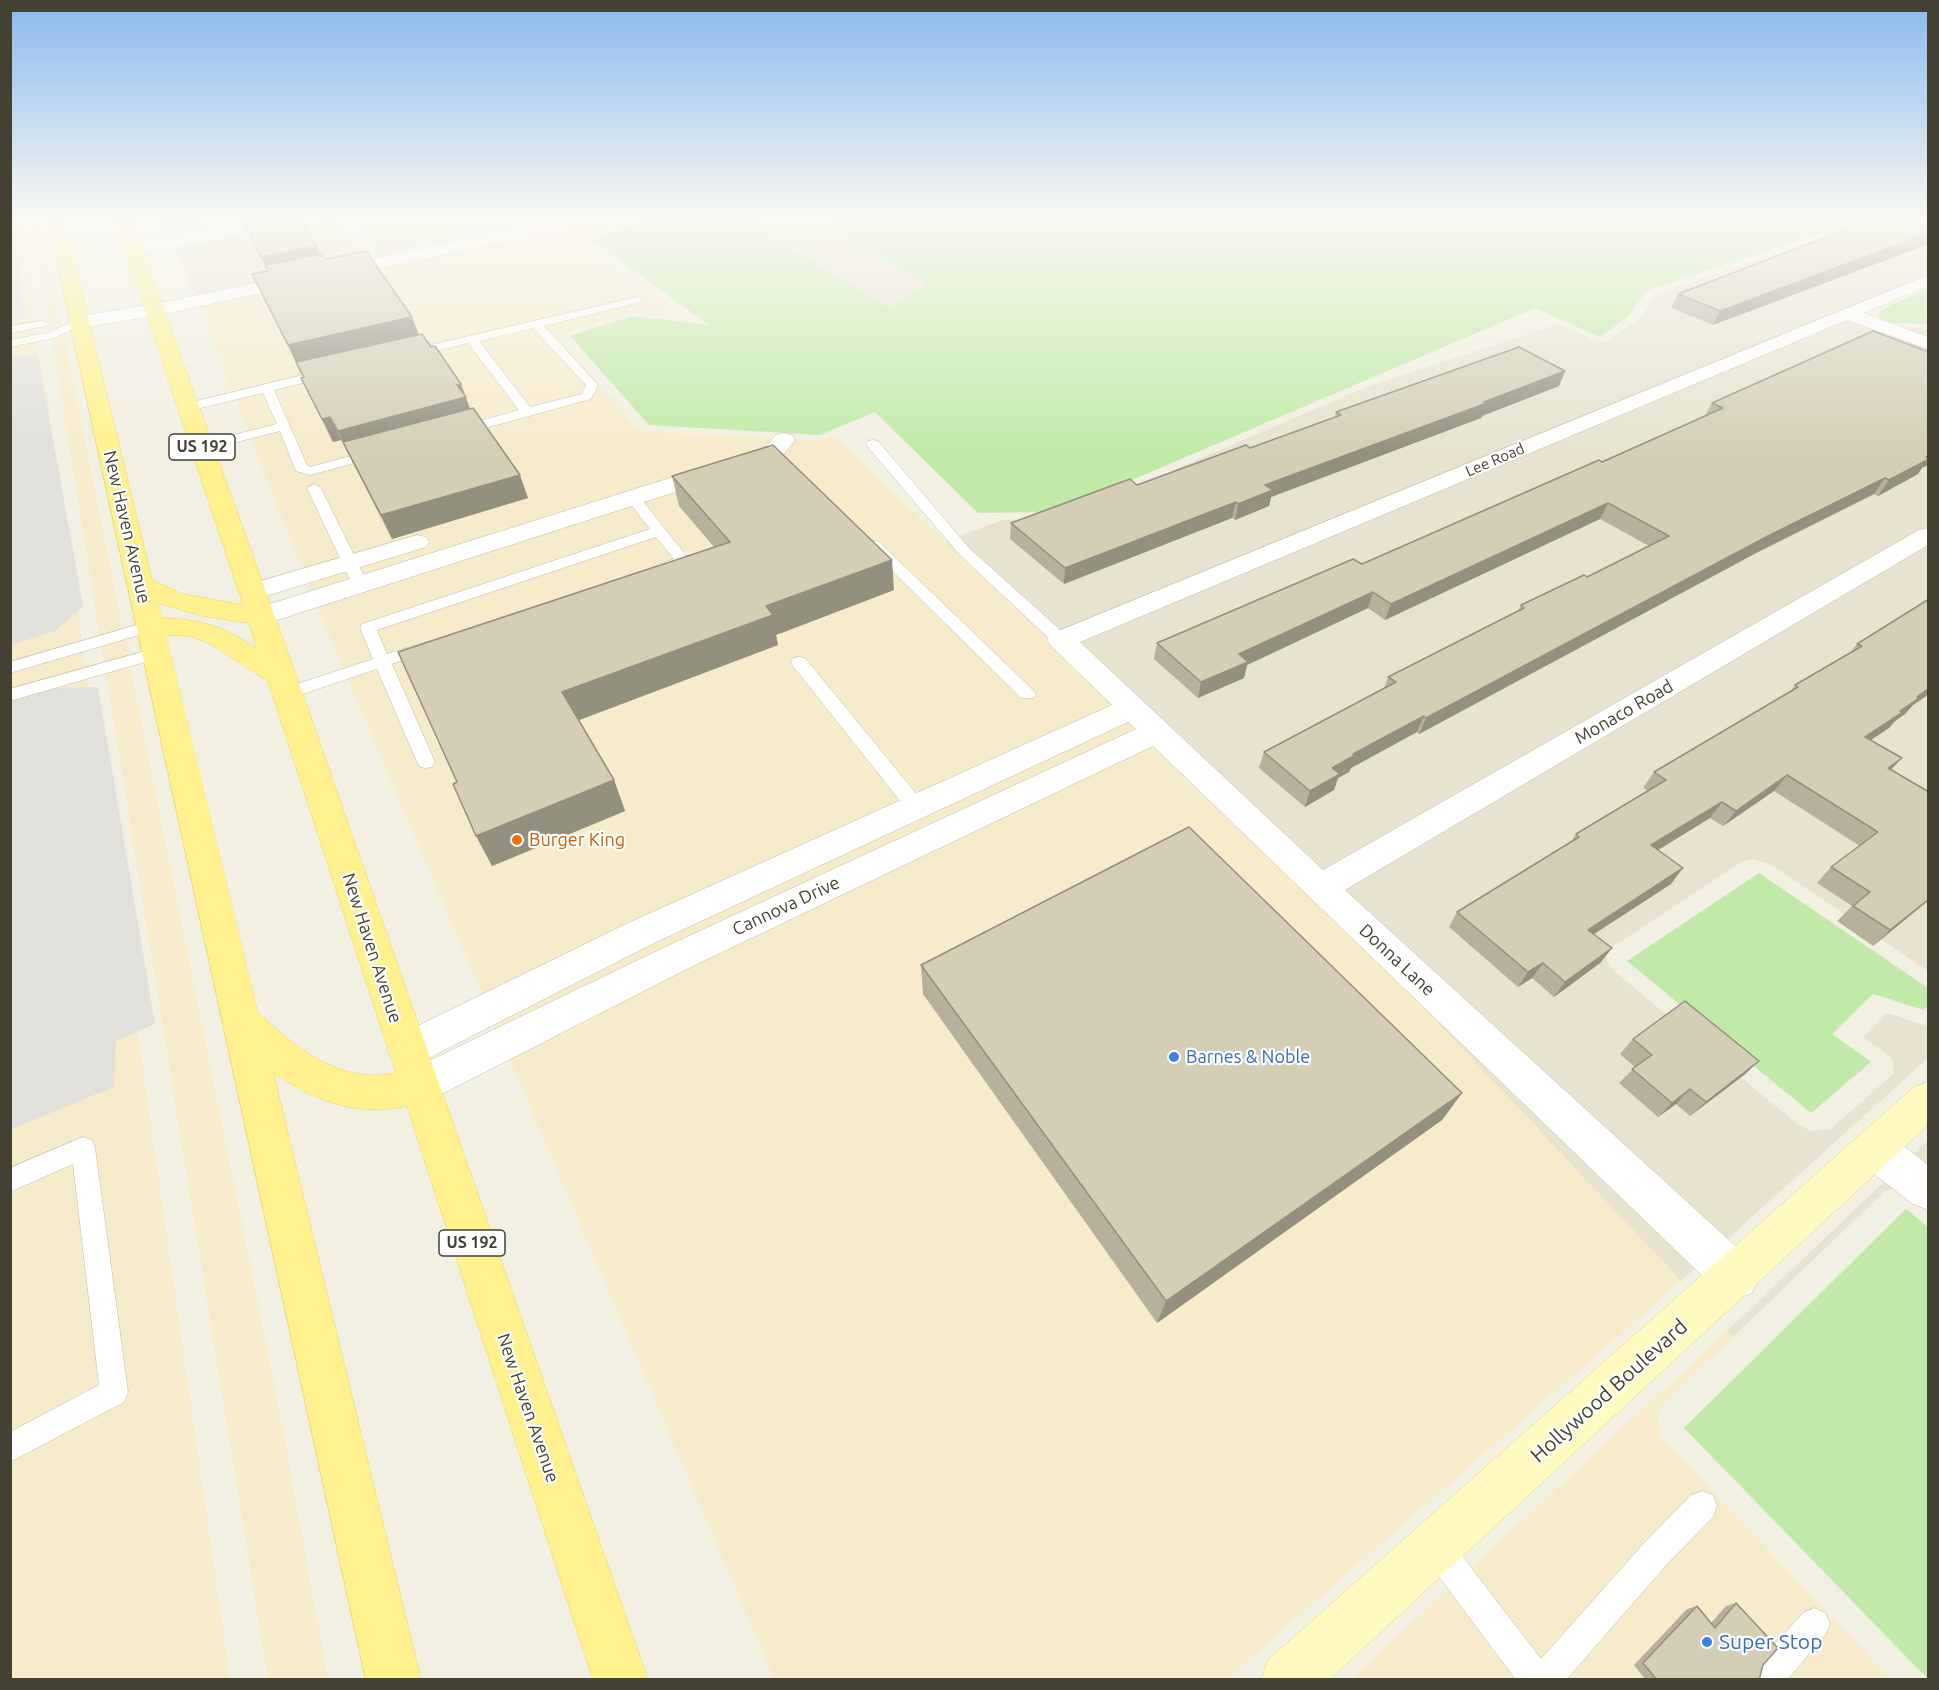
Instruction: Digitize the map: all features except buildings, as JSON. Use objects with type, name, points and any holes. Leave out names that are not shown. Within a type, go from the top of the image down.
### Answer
[{"type":"main road","name":"New Haven Avenue","points":[[74,295],[394,1680]]},
{"type":"main road","name":"New Haven Avenue","points":[[149,295],[285,686],[412,1068],[621,1680]]},
{"type":"main road","points":[[140,584],[173,600],[203,608],[257,604]]},
{"type":"main road","points":[[153,640],[194,628],[221,638],[285,686]]},
{"type":"main road","points":[[242,1022],[274,1052],[300,1070],[322,1082],[347,1090],[374,1095],[399,1092],[412,1068]]},
{"type":"street","points":[[80,322],[227,295]]},
{"type":"street","name":"Lee Road","points":[[1061,640],[1894,295]]},
{"type":"street","points":[[1848,314],[1929,343]]},
{"type":"street","points":[[257,604],[355,574],[757,438],[784,440],[773,453],[633,498],[355,574]]},
{"type":"street","name":"Monaco Road","points":[[1320,888],[1929,535]]},
{"type":"street","name":"Donna Lane","points":[[1061,640],[1320,888],[1736,1277]]},
{"type":"street","name":"Cannova Drive","points":[[412,1068],[639,934],[916,807],[1144,720]]},
{"type":"street","name":"Cannova Drive","points":[[412,1068],[676,958],[1144,720]]},
{"type":"street","name":"Hollywood Boulevard","points":[[1288,1680],[1929,1100]]},
{"type":"street","points":[[1876,1149],[1929,1190]]},
{"type":"lane","points":[[392,358],[637,300]]},
{"type":"lane","points":[[10,330],[44,323],[80,322]]},
{"type":"lane","points":[[10,344],[50,336],[80,322]]},
{"type":"lane","points":[[447,434],[587,396],[592,386],[536,324]]},
{"type":"lane","points":[[471,339],[527,412]]},
{"type":"lane","points":[[188,407],[335,372]]},
{"type":"lane","points":[[267,388],[301,468],[310,471],[390,449]]},
{"type":"lane","points":[[202,447],[284,426]]},
{"type":"lane","points":[[873,444],[964,551],[1061,640]]},
{"type":"lane","points":[[314,488],[355,574]]},
{"type":"lane","points":[[633,498],[683,561],[650,572]]},
{"type":"lane","points":[[426,762],[368,628],[659,531]]},
{"type":"lane","points":[[863,534],[1027,694]]},
{"type":"lane","points":[[10,668],[153,640]]},
{"type":"lane","points":[[10,695],[153,640]]},
{"type":"lane","points":[[285,686],[382,662],[438,643]]},
{"type":"lane","points":[[799,662],[916,807]]},
{"type":"lane","points":[[10,1180],[83,1148],[114,1392],[10,1448]]},
{"type":"lane","points":[[1544,1680],[1656,1552],[1702,1506]]},
{"type":"lane","points":[[1436,1547],[1537,1680]]},
{"type":"lane","points":[[1765,1680],[1814,1624]]},
{"type":"shaded area","points":[[10,295],[32,295],[230,1679],[11,1680]]},
{"type":"shaded area","points":[[11,295],[22,295],[25,318],[11,321]]},
{"type":"shaded area","points":[[45,295],[56,295],[281,1419],[328,1679],[268,1679]]},
{"type":"shaded area","points":[[194,295],[241,295],[198,304]]},
{"type":"shaded area","points":[[242,295],[654,295],[685,317],[631,312],[560,336],[560,339],[637,428],[644,431],[816,441],[834,436],[1183,765],[1326,904],[1681,1281],[1227,1679],[774,1679],[320,614],[198,304]]},
{"type":"shaded area","points":[[868,295],[911,295],[889,308]]},
{"type":"shaded area","points":[[1655,295],[1898,295],[1876,304],[1866,313],[1878,324],[1887,327],[1928,329],[1928,971],[1770,864],[1753,859],[1743,861],[1611,948],[1606,960],[1613,970],[1797,1124],[1811,1131],[1831,1129],[1894,1073],[1893,1062],[1889,1056],[1863,1037],[1887,1013],[1928,1026],[1928,1058],[1681,1281],[1326,904],[1183,764],[945,541],[1003,520],[1064,517],[1364,388],[1558,324],[1596,341],[1608,341],[1640,318]]},
{"type":"shaded area","points":[[11,355],[38,355],[83,606],[55,631],[11,645]]},
{"type":"shaded area","points":[[98,687],[155,1024],[116,1041],[114,1087],[11,1129],[11,701],[52,688]]},
{"type":"shaded area","points":[[1928,1140],[1928,1204],[1912,1191],[1896,1187],[1885,1191],[1733,1337],[1727,1331]]},
{"type":"shaded area","points":[[1727,1331],[1733,1337],[1662,1405],[1657,1419],[1661,1437],[1891,1679],[1350,1680]]},
{"type":"green space","points":[[667,295],[868,295],[889,308],[909,295],[1643,295],[1630,315],[1600,337],[1535,308],[1057,512],[978,513],[875,412],[820,435],[649,425],[570,336],[632,316],[709,325]]},
{"type":"green space","points":[[1914,295],[1928,295],[1928,324],[1886,323],[1877,315],[1886,307]]},
{"type":"green space","points":[[1759,873],[1928,988],[1928,1005],[1924,1010],[1873,994],[1832,1034],[1871,1062],[1811,1113],[1627,961]]},
{"type":"green space","points":[[1906,1209],[1928,1227],[1928,1679],[1684,1428]]},
{"type":"place","name":"Burger King","points":[[517,840]]},
{"type":"place","name":"Barnes & Noble","points":[[1174,1057]]},
{"type":"place","name":"Super Stop","points":[[1707,1642]]}]
